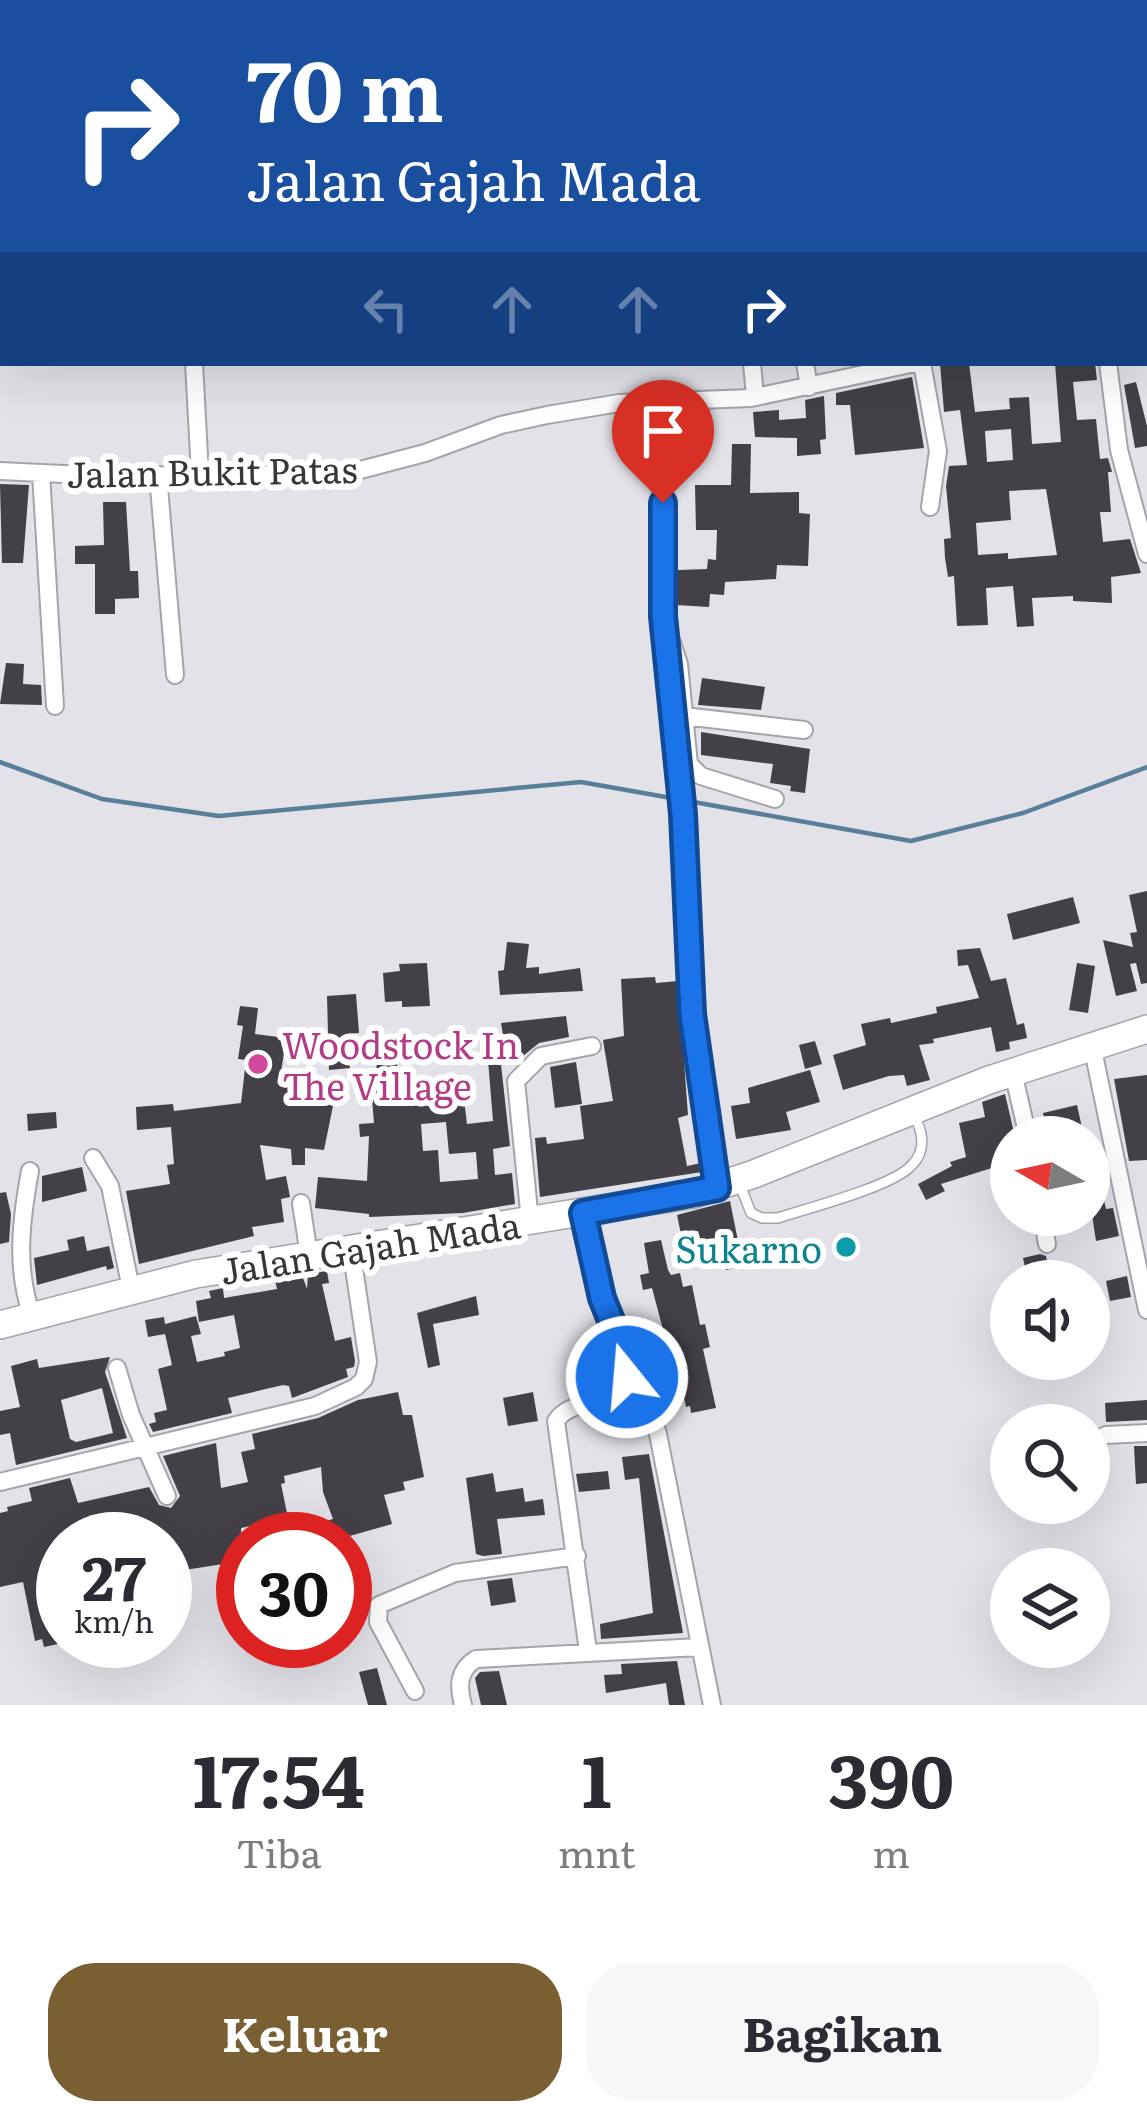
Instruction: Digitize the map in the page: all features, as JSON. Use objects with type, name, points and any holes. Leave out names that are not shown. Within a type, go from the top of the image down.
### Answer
[{"type":"highway","name":"Jalan Gajah Mada","points":[[0,1325],[131,1289],[728,1184],[910,1110],[1147,1029]]},
{"type":"street","points":[[194,366],[200,474]]},
{"type":"street","points":[[752,366],[755,397]]},
{"type":"street","points":[[806,366],[809,387]]},
{"type":"street","name":"Jalan Bukit Patas","points":[[0,471],[344,474],[425,453],[501,425],[589,407],[755,397],[904,366]]},
{"type":"street","points":[[919,366],[938,451],[930,507]]},
{"type":"street","points":[[1108,366],[1119,450],[1147,554]]},
{"type":"street","points":[[648,402],[663,503],[663,616],[683,804],[692,1014],[728,1184]]},
{"type":"street","points":[[41,472],[55,706]]},
{"type":"street","points":[[158,475],[175,675]]},
{"type":"street","points":[[668,639],[679,664],[693,772],[776,800]]},
{"type":"street","points":[[684,716],[804,730]]},
{"type":"street","points":[[1092,1045],[1147,1310]]},
{"type":"street","points":[[530,1221],[516,1081],[541,1056],[592,1046]]},
{"type":"street","points":[[1013,1072],[1023,1116]]},
{"type":"street","points":[[93,1158],[110,1186],[131,1289]]},
{"type":"street","points":[[29,1171],[21,1270],[32,1316]]},
{"type":"street","points":[[301,1203],[309,1255]]},
{"type":"street","points":[[583,1213],[602,1298],[658,1433],[712,1705]]},
{"type":"street","points":[[1046,1236],[1047,1244]]},
{"type":"street","points":[[0,1482],[294,1413],[356,1388],[368,1362],[351,1248]]},
{"type":"street","points":[[589,1651],[557,1416],[614,1396],[629,1365]]},
{"type":"street","points":[[117,1368],[131,1415],[167,1496]]},
{"type":"street","points":[[1110,1435],[1147,1433]]},
{"type":"street","points":[[415,1690],[378,1622],[379,1605],[454,1573],[577,1556]]},
{"type":"street","points":[[463,1705],[462,1671],[476,1659],[699,1647]]},
{"type":"lane","points":[[728,1184],[751,1213],[778,1218],[888,1180],[912,1166],[921,1147],[920,1126],[910,1110]]},
{"type":"building","points":[[940,366],[969,366],[975,412],[1010,409],[1009,398],[1029,397],[1032,444],[1061,442],[1055,366],[1095,366],[1097,380],[1073,382],[1077,420],[1096,419],[1100,459],[1108,458],[1112,472],[1108,472],[1111,512],[1100,512],[1103,542],[1130,539],[1141,573],[1111,577],[1112,603],[1073,601],[1073,596],[1032,598],[1034,626],[1017,627],[1013,586],[986,588],[988,625],[957,626],[954,576],[948,577],[944,539],[951,538],[949,466],[967,465],[960,410],[944,412]],"holes":[[[1011,429],[1013,460],[987,462],[985,431]],[[1046,489],[1057,555],[1008,559],[1008,553],[978,555],[976,523],[1011,520],[1009,491]]]},
{"type":"building","points":[[912,377],[924,448],[855,455],[850,405],[836,405],[836,393]]},
{"type":"building","points":[[1136,382],[1147,446],[1135,448],[1124,385]]},
{"type":"building","points":[[824,396],[826,439],[820,440],[821,454],[797,456],[797,438],[755,437],[753,412],[779,410],[779,420],[806,418],[805,400]]},
{"type":"building","points":[[732,444],[751,444],[750,493],[799,492],[799,513],[810,514],[808,566],[777,565],[776,579],[725,582],[724,595],[710,594],[709,607],[676,605],[678,570],[707,569],[708,559],[716,560],[717,530],[696,530],[695,485],[731,485]]},
{"type":"building","points":[[0,484],[29,485],[23,563],[2,563]]},
{"type":"building","points":[[103,502],[126,502],[130,571],[138,571],[139,598],[115,599],[115,614],[95,614],[95,564],[75,564],[75,546],[104,545]]},
{"type":"building","points":[[6,663],[24,664],[23,684],[41,685],[42,705],[0,704]]},
{"type":"building","points":[[702,678],[765,687],[761,710],[698,705]]},
{"type":"building","points":[[701,732],[810,749],[805,793],[770,783],[773,764],[701,755]]},
{"type":"building","points":[[1147,891],[1147,983],[1141,984],[1136,963],[1130,964],[1137,991],[1116,996],[1103,940],[1133,947],[1130,933],[1137,932],[1129,895]]},
{"type":"building","points":[[1073,897],[1080,923],[1013,940],[1007,914]]},
{"type":"building","points":[[507,942],[529,944],[526,968],[539,967],[539,974],[580,968],[583,991],[500,995],[498,971],[504,970]]},
{"type":"building","points":[[980,948],[991,981],[1006,978],[1017,1025],[1024,1023],[1027,1038],[1009,1042],[1010,1049],[996,1052],[991,1027],[933,1039],[934,1043],[919,1045],[930,1080],[907,1086],[904,1075],[889,1076],[843,1090],[833,1055],[866,1045],[861,1024],[937,1013],[936,1007],[979,998],[968,965],[958,966],[957,950]]},
{"type":"building","points":[[427,963],[430,1006],[385,1002],[383,973],[400,971],[399,964]]},
{"type":"building","points":[[1077,963],[1095,966],[1088,1013],[1069,1010]]},
{"type":"building","points":[[655,977],[656,983],[678,981],[688,1115],[678,1118],[687,1166],[701,1163],[702,1172],[540,1197],[535,1138],[546,1137],[547,1144],[584,1139],[580,1106],[613,1101],[603,1040],[624,1036],[621,979]]},
{"type":"building","points":[[356,994],[359,1033],[347,1034],[350,1068],[329,1070],[327,996]]},
{"type":"building","points":[[240,1006],[258,1008],[255,1034],[286,1038],[281,1073],[307,1076],[304,1098],[334,1101],[324,1150],[305,1148],[305,1165],[292,1165],[291,1149],[260,1145],[266,1180],[286,1176],[290,1197],[281,1199],[284,1222],[252,1227],[254,1236],[139,1264],[126,1191],[170,1184],[167,1165],[174,1164],[171,1127],[137,1130],[136,1107],[173,1104],[174,1111],[241,1103],[246,1060],[238,1059],[243,1026],[237,1025]]},
{"type":"building","points":[[566,1016],[569,1037],[539,1043],[523,1056],[507,1059],[501,1023]]},
{"type":"building","points":[[815,1041],[822,1064],[805,1069],[799,1045]]},
{"type":"building","points":[[395,1044],[401,1104],[464,1099],[467,1124],[493,1121],[487,1048],[499,1046],[510,1146],[493,1149],[495,1175],[512,1173],[515,1204],[463,1213],[369,1217],[315,1208],[318,1177],[367,1181],[369,1136],[360,1137],[359,1124],[374,1123],[365,1074],[377,1073],[375,1045]],"holes":[[[446,1122],[449,1154],[476,1152],[478,1179],[440,1182],[438,1150],[423,1151],[421,1124]]]},
{"type":"building","points":[[576,1062],[582,1104],[555,1108],[550,1067]]},
{"type":"building","points":[[810,1070],[820,1102],[786,1112],[791,1130],[736,1139],[731,1106],[750,1103],[748,1088]]},
{"type":"building","points":[[1147,1075],[1147,1160],[1129,1161],[1114,1079]]},
{"type":"building","points":[[1005,1094],[1010,1116],[990,1116],[990,1169],[941,1184],[945,1191],[926,1200],[918,1184],[966,1157],[959,1123],[985,1117],[982,1102]]},
{"type":"building","points":[[1077,1105],[1079,1116],[1044,1116]]},
{"type":"building","points":[[56,1112],[57,1128],[28,1131],[27,1114]]},
{"type":"building","points":[[82,1167],[87,1191],[42,1202],[42,1176]]},
{"type":"building","points":[[6,1192],[11,1214],[9,1242],[0,1244],[0,1193]]},
{"type":"building","points":[[730,1201],[743,1266],[726,1270],[721,1243],[702,1247],[698,1231],[681,1234],[677,1215]]},
{"type":"building","points":[[1113,1208],[1119,1236],[1096,1241],[1095,1236],[1110,1236]]},
{"type":"building","points":[[84,1236],[87,1251],[109,1246],[114,1268],[107,1270],[106,1266],[37,1285],[34,1258],[69,1250],[67,1240]]},
{"type":"building","points":[[661,1240],[668,1270],[671,1275],[680,1273],[683,1287],[692,1285],[700,1325],[705,1324],[710,1347],[703,1349],[716,1408],[691,1413],[690,1406],[686,1407],[675,1355],[670,1356],[652,1288],[643,1290],[640,1275],[649,1273],[644,1243]]},
{"type":"building","points":[[1040,1254],[1047,1260],[1023,1260]]},
{"type":"building","points":[[327,1271],[329,1283],[322,1284],[335,1341],[351,1337],[355,1361],[354,1367],[346,1369],[348,1377],[292,1398],[289,1386],[283,1385],[228,1398],[232,1413],[153,1432],[149,1424],[156,1422],[154,1413],[167,1410],[158,1369],[172,1365],[165,1334],[148,1337],[145,1320],[164,1317],[165,1324],[196,1316],[201,1334],[191,1336],[197,1362],[225,1356],[224,1352],[240,1348],[234,1315],[199,1322],[196,1301],[211,1298],[209,1291],[223,1288],[224,1298],[277,1289],[275,1280],[302,1275],[307,1289],[308,1274]]},
{"type":"building","points":[[1127,1276],[1131,1297],[1110,1301],[1110,1280]]},
{"type":"building","points":[[476,1296],[479,1315],[433,1324],[440,1365],[428,1368],[417,1313]]},
{"type":"building","points":[[110,1357],[105,1372],[127,1438],[16,1465],[10,1433],[0,1435],[0,1411],[20,1407],[11,1366],[37,1359],[39,1368]],"holes":[[[102,1388],[113,1433],[76,1442],[70,1439],[61,1400]]]},
{"type":"building","points":[[398,1392],[403,1415],[412,1415],[424,1477],[403,1482],[405,1490],[384,1495],[392,1524],[372,1530],[372,1512],[330,1512],[321,1467],[284,1476],[281,1484],[287,1512],[216,1512],[216,1565],[192,1569],[192,1512],[36,1512],[36,1641],[23,1582],[0,1587],[0,1513],[32,1501],[29,1488],[70,1478],[78,1503],[149,1487],[159,1505],[171,1508],[180,1496],[163,1456],[216,1443],[221,1488],[248,1482],[241,1452],[255,1449],[252,1434],[318,1418],[358,1400]]},
{"type":"building","points":[[533,1392],[538,1421],[508,1426],[503,1398]]},
{"type":"building","points":[[1147,1400],[1147,1420],[1110,1422],[1110,1404],[1105,1403]]},
{"type":"building","points":[[1134,1446],[1147,1446],[1147,1483],[1136,1484]]},
{"type":"building","points":[[649,1454],[683,1633],[601,1639],[600,1624],[653,1613],[639,1478],[625,1480],[622,1457]]},
{"type":"building","points":[[608,1471],[610,1489],[579,1492],[576,1474]]},
{"type":"building","points":[[493,1473],[496,1492],[523,1488],[525,1502],[543,1499],[545,1515],[497,1519],[502,1554],[483,1556],[476,1554],[466,1478]]},
{"type":"building","points":[[512,1578],[516,1602],[491,1606],[487,1581]]},
{"type":"building","points":[[677,1661],[685,1705],[669,1705],[666,1683],[606,1693],[604,1675],[622,1674],[621,1664]]},
{"type":"building","points":[[377,1668],[387,1705],[368,1705],[359,1672]]},
{"type":"building","points":[[499,1671],[507,1705],[481,1705],[475,1678],[480,1672]]},
{"type":"waterway","points":[[0,762],[102,799],[219,816],[581,782],[677,799]]},
{"type":"waterway","points":[[688,801],[911,841],[1023,813],[1147,767]]},
{"type":"place","name":"Woodstock In The Village","points":[[258,1064]]},
{"type":"place","name":"Sukarno","points":[[846,1247]]},
{"type":"route","points":[[627,1377],[629,1365],[602,1298],[583,1213],[717,1188],[692,1014],[683,814],[663,616],[663,503]]}]
